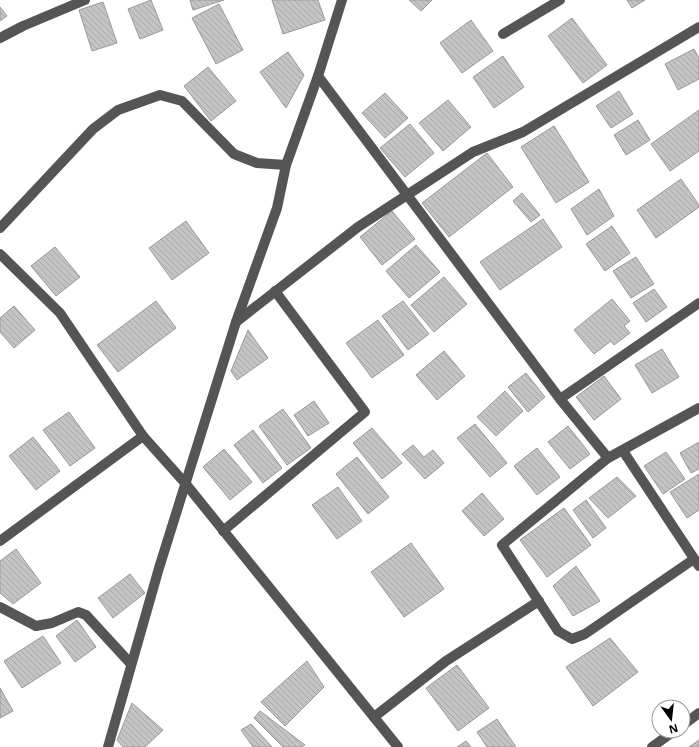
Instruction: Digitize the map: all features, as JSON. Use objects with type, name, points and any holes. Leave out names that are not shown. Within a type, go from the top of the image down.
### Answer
[{"type":"street","points":[[0,38],[23,26],[85,0]]},
{"type":"street","points":[[108,747],[185,483],[236,322],[277,208],[286,165],[318,76],[342,0]]},
{"type":"street","points":[[503,34],[560,0]]},
{"type":"street","points":[[236,322],[358,227],[407,194],[473,152],[523,132],[699,26]]},
{"type":"street","points":[[318,76],[560,399],[608,458]]},
{"type":"street","points":[[0,228],[93,129],[118,110],[160,95],[182,101],[234,154],[257,163],[286,165]]},
{"type":"street","points":[[0,254],[60,313],[143,436],[185,483],[398,747]]},
{"type":"street","points":[[223,530],[365,412],[276,291]]},
{"type":"street","points":[[560,399],[699,303]]},
{"type":"street","points":[[623,451],[696,562],[585,634],[572,639],[558,631],[502,545],[608,458],[699,408]]},
{"type":"street","points":[[0,541],[143,436]]},
{"type":"street","points":[[374,717],[446,660],[539,601]]},
{"type":"street","points":[[0,607],[36,626],[52,623],[78,612],[86,614],[131,664]]},
{"type":"street","points":[[652,747],[663,739]]},
{"type":"building","points":[[151,0],[163,30],[140,39],[128,9]]},
{"type":"building","points":[[190,0],[224,0],[193,10]]},
{"type":"building","points":[[272,0],[318,0],[325,20],[283,34]]},
{"type":"building","points":[[409,0],[432,0],[421,11]]},
{"type":"building","points":[[627,0],[645,0],[632,8]]},
{"type":"building","points":[[103,2],[117,43],[92,51],[79,10]]},
{"type":"building","points":[[219,4],[243,50],[216,64],[192,18]]},
{"type":"building","points":[[0,7],[7,16],[0,21]]},
{"type":"building","points":[[572,18],[607,65],[583,83],[548,36]]},
{"type":"building","points":[[471,20],[493,51],[462,73],[440,43]]},
{"type":"building","points":[[694,49],[699,58],[699,79],[678,90],[665,64]]},
{"type":"building","points":[[288,52],[304,75],[286,108],[260,72]]},
{"type":"building","points":[[503,56],[524,87],[494,108],[473,77]]},
{"type":"building","points":[[208,67],[236,101],[211,121],[184,86]]},
{"type":"building","points":[[619,91],[633,114],[611,128],[596,106]]},
{"type":"building","points":[[385,93],[408,118],[385,138],[362,113]]},
{"type":"building","points":[[448,100],[471,127],[443,151],[419,123]]},
{"type":"building","points":[[699,110],[699,151],[670,171],[651,144]]},
{"type":"building","points":[[638,120],[650,140],[626,155],[614,135]]},
{"type":"building","points":[[410,124],[434,153],[405,177],[380,148]]},
{"type":"building","points":[[554,126],[589,182],[556,203],[521,147]]},
{"type":"building","points":[[487,153],[513,187],[449,237],[422,203]]},
{"type":"building","points":[[681,179],[699,207],[656,238],[637,210]]},
{"type":"building","points":[[599,189],[614,216],[587,235],[571,209]]},
{"type":"building","points":[[522,193],[540,215],[531,222],[513,201]]},
{"type":"building","points":[[392,211],[415,239],[382,265],[360,237]]},
{"type":"building","points":[[543,219],[562,247],[500,290],[480,262]]},
{"type":"building","points":[[186,221],[209,253],[172,280],[149,248]]},
{"type":"building","points":[[612,226],[630,253],[605,271],[586,244]]},
{"type":"building","points":[[416,245],[440,272],[409,298],[386,271]]},
{"type":"building","points":[[55,247],[80,277],[56,296],[31,266]]},
{"type":"building","points":[[636,257],[654,284],[631,298],[613,271]]},
{"type":"building","points":[[444,277],[467,304],[434,332],[411,305]]},
{"type":"building","points":[[654,289],[667,307],[646,322],[633,303]]},
{"type":"building","points":[[612,299],[630,321],[624,326],[630,333],[614,345],[611,341],[594,354],[574,330]]},
{"type":"building","points":[[156,301],[176,328],[118,372],[97,345]]},
{"type":"building","points":[[403,301],[429,334],[408,350],[382,316]]},
{"type":"building","points":[[14,306],[35,330],[14,348],[0,332],[0,318]]},
{"type":"building","points":[[378,320],[404,355],[372,378],[346,343]]},
{"type":"building","points":[[248,330],[268,358],[237,380],[231,371]]},
{"type":"building","points":[[662,349],[679,377],[652,393],[635,365]]},
{"type":"building","points":[[444,351],[465,376],[437,400],[416,375]]},
{"type":"building","points":[[526,373],[545,397],[528,412],[508,387]]},
{"type":"building","points":[[604,376],[621,399],[594,420],[576,397]]},
{"type":"building","points":[[505,391],[523,411],[496,436],[477,417]]},
{"type":"building","points":[[314,401],[329,423],[308,436],[294,415]]},
{"type":"building","points":[[283,409],[311,448],[287,465],[259,426]]},
{"type":"building","points":[[69,412],[95,448],[70,466],[43,430]]},
{"type":"building","points":[[475,424],[507,463],[490,477],[457,438]]},
{"type":"building","points":[[568,426],[590,454],[570,469],[548,442]]},
{"type":"building","points":[[372,428],[402,463],[382,479],[353,443]]},
{"type":"building","points":[[253,430],[282,468],[263,483],[234,445]]},
{"type":"building","points":[[33,437],[60,471],[36,490],[9,456]]},
{"type":"building","points":[[699,442],[699,469],[691,473],[680,453]]},
{"type":"building","points":[[413,445],[424,457],[433,450],[444,463],[425,479],[402,454]]},
{"type":"building","points":[[537,448],[560,477],[537,495],[514,466]]},
{"type":"building","points":[[224,449],[252,482],[230,500],[203,467]]},
{"type":"building","points":[[666,452],[685,479],[663,494],[644,466]]},
{"type":"building","points":[[357,457],[389,497],[368,514],[336,474]]},
{"type":"building","points":[[699,474],[699,510],[687,518],[670,492]]},
{"type":"building","points":[[617,477],[636,496],[608,518],[589,498]]},
{"type":"building","points":[[338,487],[362,521],[337,539],[312,505]]},
{"type":"building","points":[[482,493],[504,519],[484,536],[462,511]]},
{"type":"building","points":[[586,500],[606,528],[593,538],[573,510]]},
{"type":"building","points":[[564,508],[591,545],[547,577],[520,540]]},
{"type":"building","points":[[411,543],[444,589],[404,617],[371,572]]},
{"type":"building","points":[[16,549],[41,583],[13,604],[0,593],[0,561]]},
{"type":"building","points":[[576,566],[600,601],[573,616],[553,586]]},
{"type":"building","points":[[130,574],[145,593],[113,618],[98,598]]},
{"type":"building","points":[[77,620],[96,647],[75,662],[56,636]]},
{"type":"building","points":[[43,636],[61,663],[22,688],[4,661]]},
{"type":"building","points":[[610,638],[638,672],[593,706],[566,667]]},
{"type":"building","points":[[307,661],[324,687],[285,726],[261,702]]},
{"type":"building","points":[[457,665],[489,708],[458,731],[426,688]]},
{"type":"building","points":[[0,688],[13,711],[0,718]]},
{"type":"building","points":[[132,703],[163,730],[145,747],[123,747],[117,740]]},
{"type":"building","points":[[260,711],[305,745],[301,747],[283,747],[254,718]]},
{"type":"building","points":[[497,719],[516,747],[487,747],[477,732]]},
{"type":"building","points":[[251,724],[272,747],[253,747],[241,730]]},
{"type":"building","points":[[699,740],[699,747],[689,747]]},
{"type":"building","points":[[466,741],[471,747],[457,747]]}]
